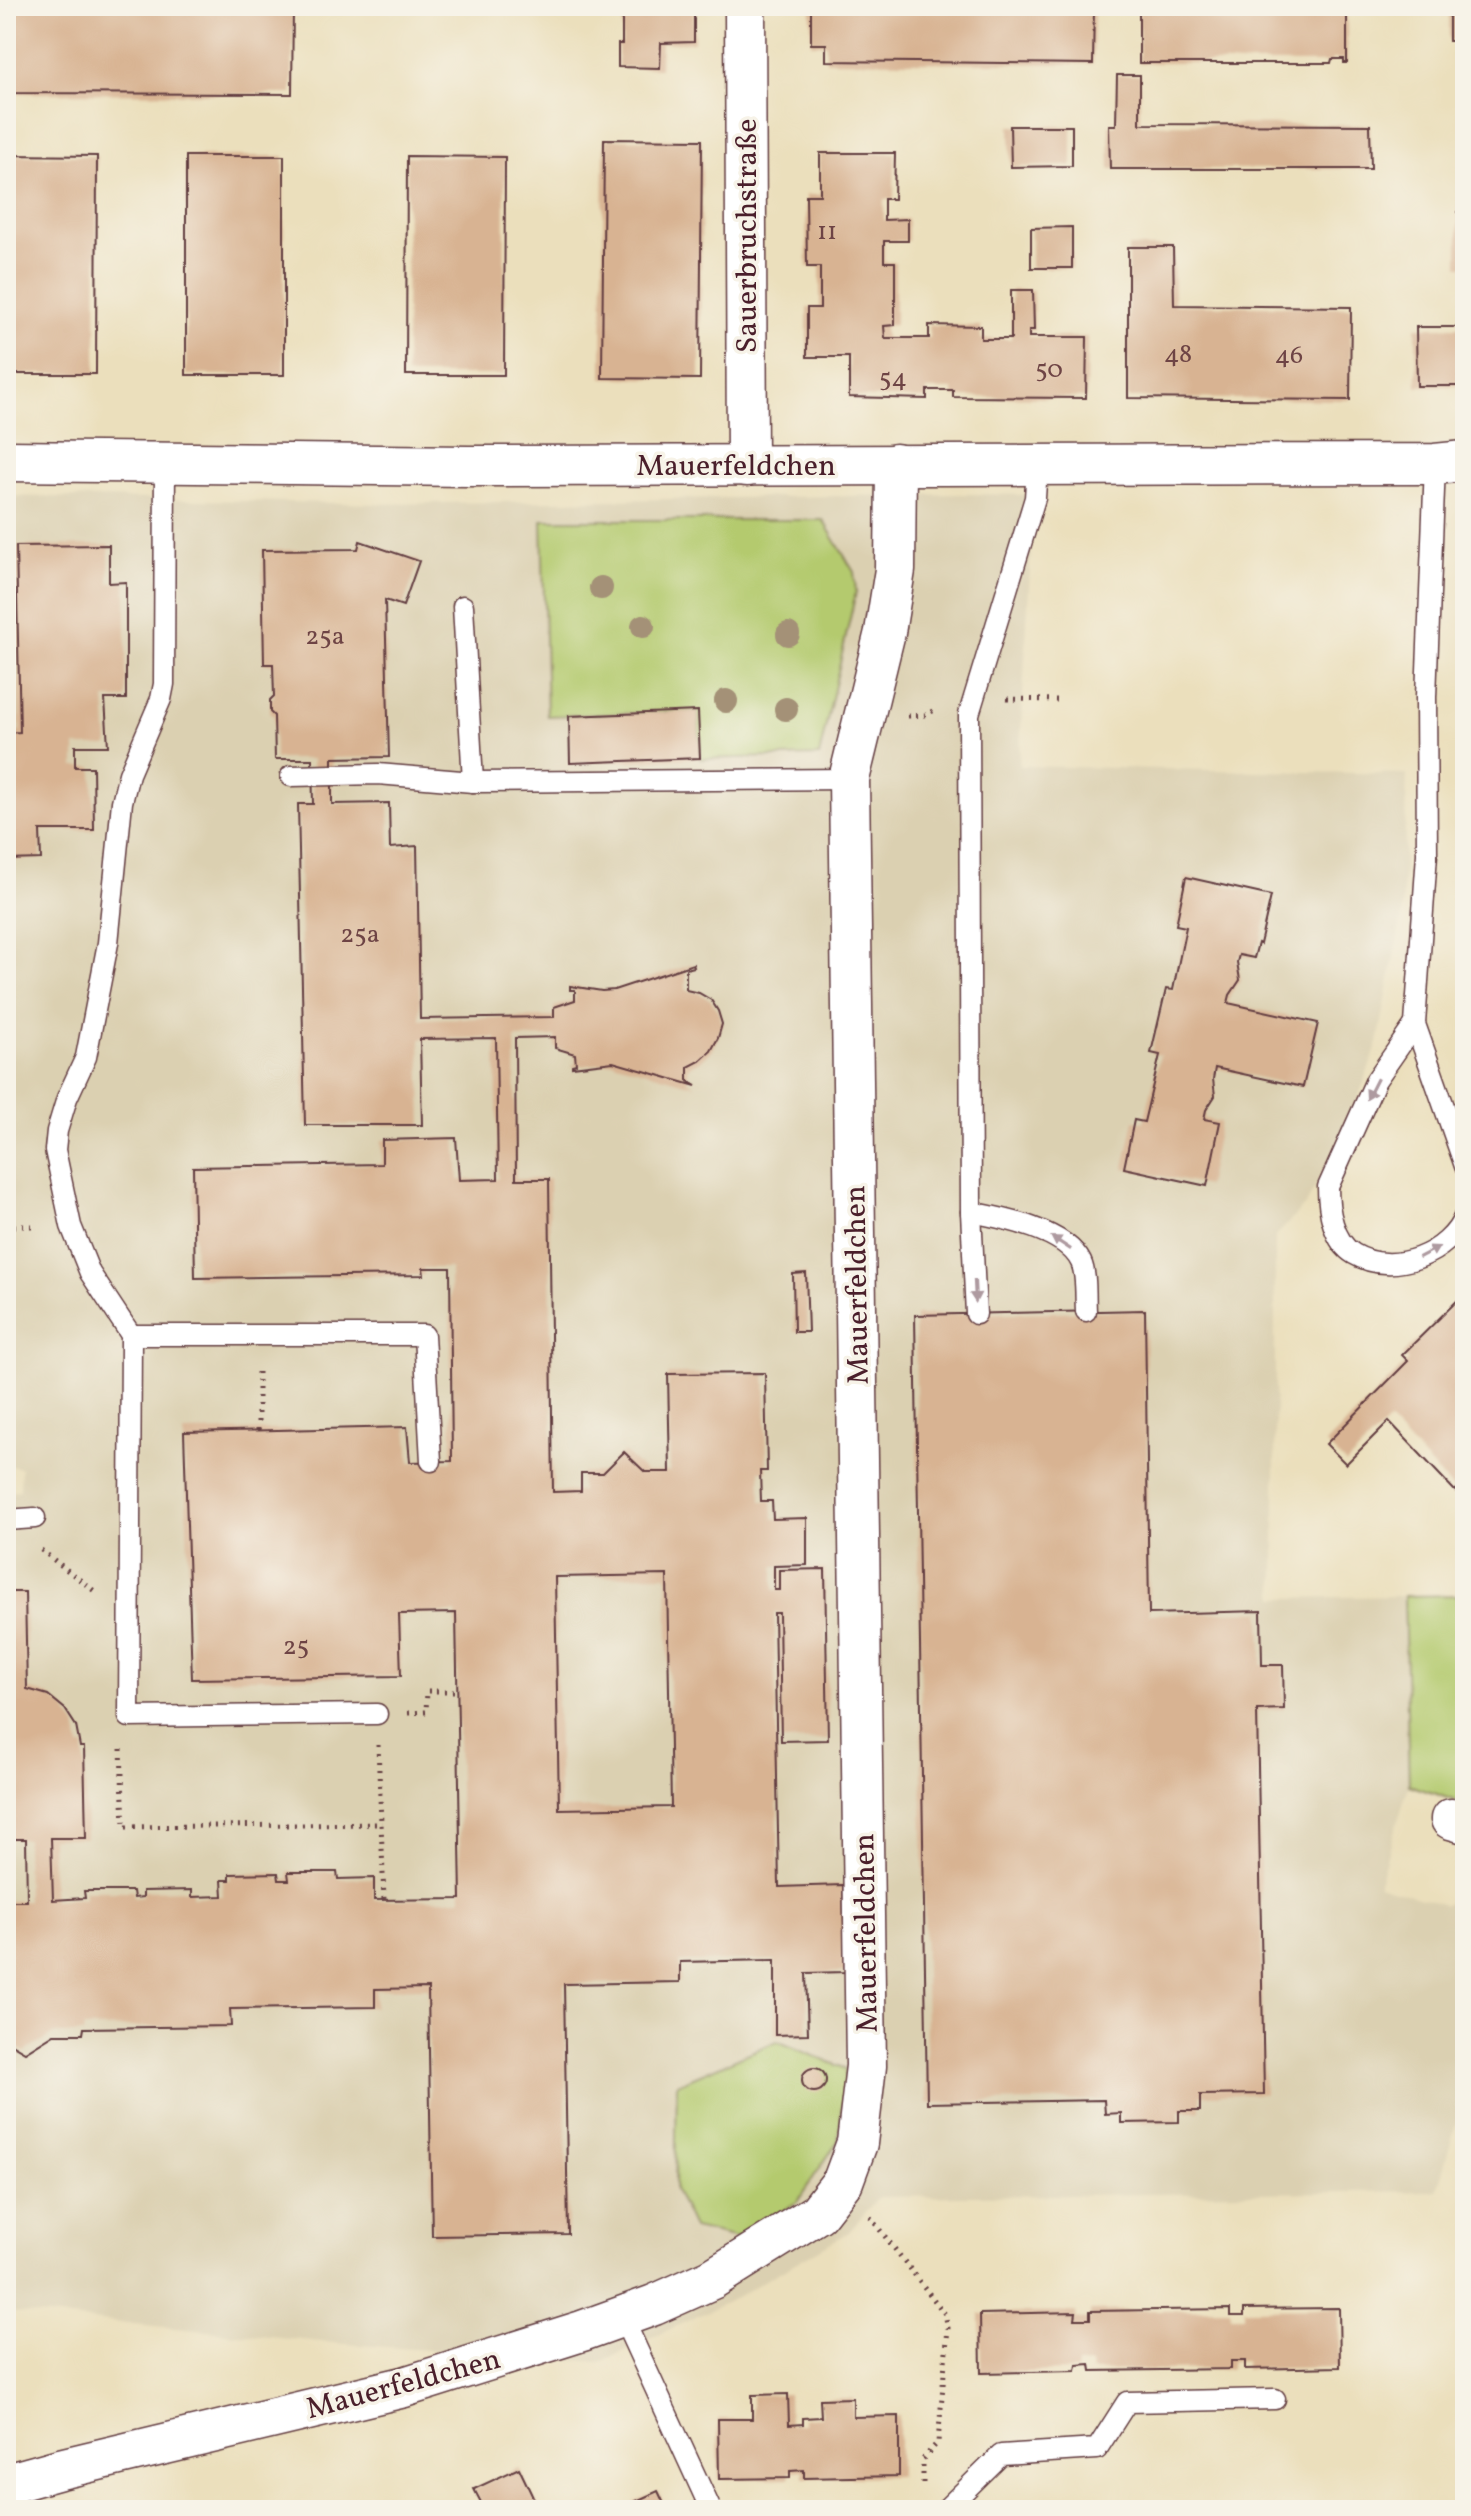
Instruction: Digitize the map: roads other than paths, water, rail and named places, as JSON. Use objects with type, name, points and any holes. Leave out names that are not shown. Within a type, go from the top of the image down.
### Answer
[{"type":"street","name":"Sauerbruchstraße","points":[[745,6],[747,466]]},
{"type":"street","name":"Mauerfeldchen","points":[[6,461],[1037,467],[1450,463]]},
{"type":"street","name":"Mauerfeldchen","points":[[6,2484],[404,2387],[622,2316],[712,2279],[818,2213],[843,2181],[857,2143],[866,2066],[849,779],[885,632],[895,570],[896,464]]},
{"type":"lane","points":[[165,462],[164,684],[161,699],[129,774],[122,802],[108,943],[92,1029],[86,1057],[60,1120],[55,1150],[71,1226],[90,1273],[131,1335],[129,1717],[377,1714]]},
{"type":"lane","points":[[1450,463],[1426,697],[1427,854],[1415,1024],[1465,1166]]},
{"type":"lane","points":[[976,1314],[971,1212],[969,714],[1035,498],[1037,467]]},
{"type":"lane","points":[[463,606],[473,782]]},
{"type":"lane","points":[[291,776],[378,774],[473,782],[849,779]]},
{"type":"lane","points":[[1415,1024],[1376,1080],[1350,1136],[1328,1187],[1331,1215],[1341,1240],[1353,1254],[1377,1262],[1415,1260],[1429,1253],[1448,1242],[1465,1215]]},
{"type":"lane","points":[[971,1212],[1040,1230],[1071,1248],[1082,1263],[1086,1311]]},
{"type":"lane","points":[[131,1335],[424,1335],[431,1461]]},
{"type":"lane","points":[[6,1520],[35,1518]]},
{"type":"lane","points":[[622,2316],[711,2510]]},
{"type":"lane","points":[[945,2510],[1001,2455],[1097,2449],[1127,2402],[1275,2399]]}]
